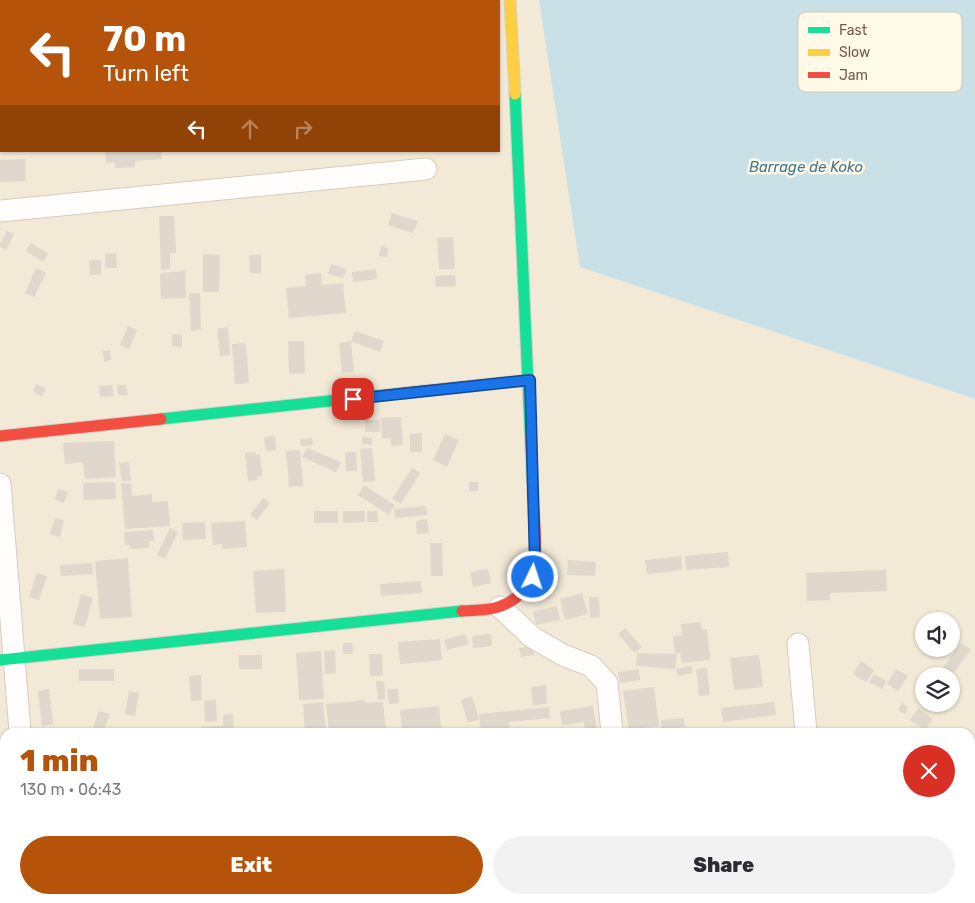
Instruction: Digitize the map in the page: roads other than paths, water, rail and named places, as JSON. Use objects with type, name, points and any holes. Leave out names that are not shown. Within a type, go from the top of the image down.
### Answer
[{"type":"street","points":[[7,660],[500,607],[516,599],[526,588],[533,577],[535,564],[530,380],[510,0]]},
{"type":"street","points":[[0,211],[426,168]]},
{"type":"street","points":[[0,436],[530,380]]},
{"type":"street","points":[[0,484],[7,660],[19,728]]},
{"type":"street","points":[[500,607],[532,637],[562,655],[591,666],[607,683],[612,728]]},
{"type":"street","points":[[798,644],[806,728]]},
{"type":"water","name":"Barrage de Koko","points":[[539,0],[975,0],[975,399],[580,267]]}]
